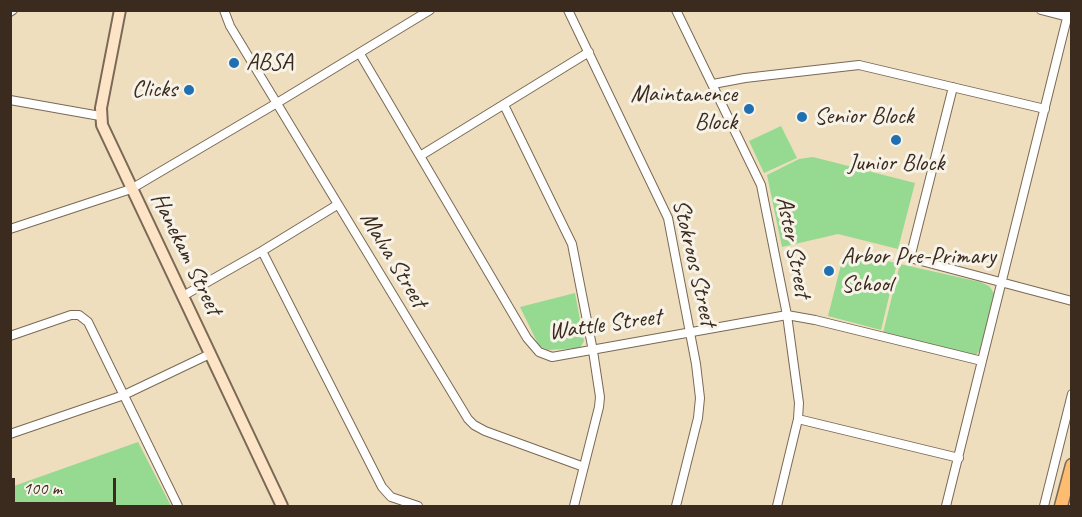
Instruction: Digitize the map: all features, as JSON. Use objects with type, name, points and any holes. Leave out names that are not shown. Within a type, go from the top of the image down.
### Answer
[{"type":"main road","points":[[1061,507],[1071,467]]},
{"type":"street","points":[[10,100],[100,116],[120,10]]},
{"type":"street","name":"Malva Street","points":[[224,10],[230,26],[470,422],[485,431],[584,467]]},
{"type":"street","points":[[10,229],[130,189],[277,104],[430,10]]},
{"type":"street","name":"Stokroos Street","points":[[568,10],[666,212],[691,332],[700,390],[700,407],[676,507]]},
{"type":"street","name":"Aster Street","points":[[676,10],[760,179],[787,315],[798,393],[798,419],[777,507]]},
{"type":"street","points":[[946,507],[1069,14],[1041,10]]},
{"type":"street","points":[[420,156],[589,52]]},
{"type":"street","name":"Wattle Street","points":[[360,54],[535,349],[542,354],[552,357],[593,351],[787,315],[982,361]]},
{"type":"street","points":[[713,84],[745,78],[859,65],[1045,109]]},
{"type":"street","points":[[953,87],[910,258],[1071,301]]},
{"type":"street","points":[[504,105],[572,244],[593,351],[600,397],[599,407],[574,507]]},
{"type":"street","name":"Hanekam Street","points":[[100,116],[130,189],[282,507]]},
{"type":"street","points":[[183,296],[337,205]]},
{"type":"street","points":[[262,251],[382,487],[392,497],[418,507]]},
{"type":"street","points":[[10,336],[65,316],[79,315],[88,322],[178,507]]},
{"type":"street","points":[[10,434],[124,395],[210,354]]},
{"type":"street","points":[[1044,507],[1071,394]]},
{"type":"street","points":[[798,419],[959,458]]},
{"type":"green space","points":[[781,126],[797,158],[764,173],[749,141]]},
{"type":"green space","points":[[813,157],[915,183],[898,249],[838,234],[782,247],[767,175],[799,159]]},
{"type":"green space","points":[[844,253],[897,263],[881,330],[828,316]]},
{"type":"green space","points":[[900,264],[989,286],[994,293],[980,350],[975,356],[883,333]]},
{"type":"green space","points":[[575,293],[584,341],[580,348],[548,350],[539,346],[520,307]]},
{"type":"green space","points":[[138,442],[171,506],[11,506],[11,487]]},
{"type":"place","name":"ABSA","points":[[234,63]]},
{"type":"place","name":"Clicks","points":[[189,90]]},
{"type":"place","name":"Maintanence Block","points":[[749,109]]},
{"type":"place","name":"Senior Block","points":[[802,117]]},
{"type":"place","name":"Junior Block","points":[[896,140]]},
{"type":"place","name":"Arbor Pre-Primary School","points":[[829,271]]}]
